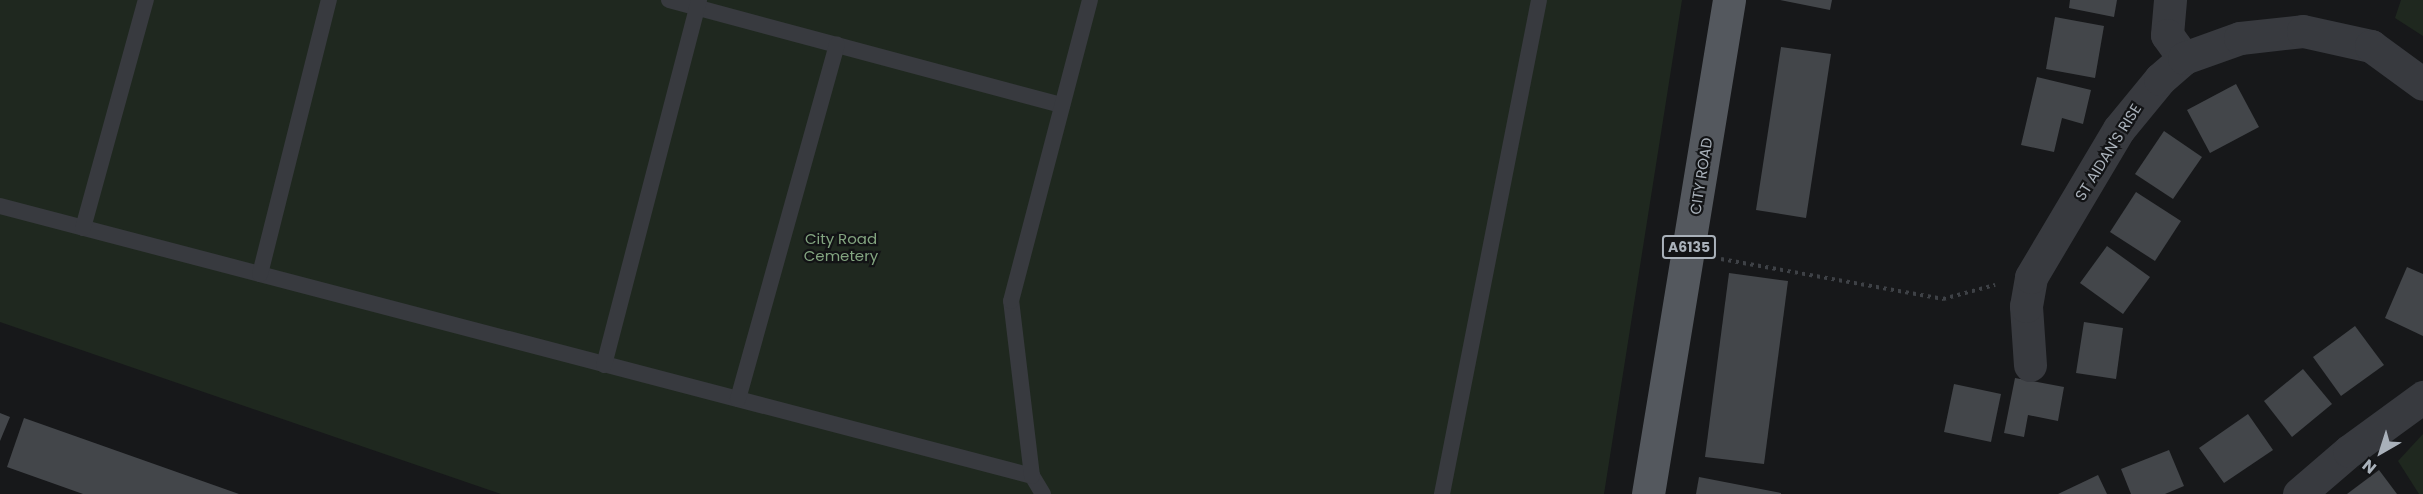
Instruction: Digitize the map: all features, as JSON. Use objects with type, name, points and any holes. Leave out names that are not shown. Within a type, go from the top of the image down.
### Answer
[{"type":"main road","name":"CITY ROAD","points":[[1648,494],[1729,0]]},
{"type":"street","points":[[2170,0],[2167,35],[2184,58]]},
{"type":"street","name":"ST AIDAN'S RISE","points":[[2031,365],[2026,306],[2031,277],[2125,121],[2160,79],[2184,58],[2240,38],[2302,32],[2371,46],[2423,84]]},
{"type":"street","points":[[2299,494],[2349,451],[2423,397]]},
{"type":"lane","points":[[83,228],[146,0]]},
{"type":"lane","points":[[260,274],[329,0]]},
{"type":"lane","points":[[669,0],[698,4],[837,45],[1062,105]]},
{"type":"lane","points":[[1043,494],[1032,477],[1011,302],[1089,0]]},
{"type":"lane","points":[[1442,494],[1539,0]]},
{"type":"lane","points":[[604,365],[698,4]]},
{"type":"lane","points":[[738,399],[837,45]]},
{"type":"lane","points":[[0,206],[1032,477]]},
{"type":"path","points":[[1718,258],[1727,263],[1942,299],[2031,277]]},
{"type":"green space","name":"City Road Cemetery","points":[[0,0],[1682,0],[1604,494],[501,494],[0,322]]},
{"type":"green space","points":[[2401,0],[2423,0],[2423,36],[2395,18]]},
{"type":"green space","points":[[2423,434],[2423,494],[2419,494],[2398,461]]},
{"type":"building","points":[[1780,0],[1832,0],[1830,10]]},
{"type":"building","points":[[2070,0],[2117,0],[2114,17],[2069,8]]},
{"type":"building","points":[[2055,17],[2104,26],[2095,78],[2046,69]]},
{"type":"building","points":[[1781,47],[1831,54],[1806,218],[1756,210]]},
{"type":"building","points":[[2037,77],[2091,90],[2083,124],[2062,118],[2054,152],[2021,145]]},
{"type":"building","points":[[2236,84],[2259,127],[2210,153],[2187,110]]},
{"type":"building","points":[[2164,131],[2202,157],[2173,199],[2135,174]]},
{"type":"building","points":[[2136,192],[2181,221],[2155,261],[2110,232]]},
{"type":"building","points":[[2107,246],[2150,277],[2123,314],[2080,283]]},
{"type":"building","points":[[2407,267],[2423,274],[2423,336],[2385,318]]},
{"type":"building","points":[[1729,273],[1788,281],[1764,464],[1705,457]]},
{"type":"building","points":[[2084,322],[2123,328],[2116,379],[2076,373]]},
{"type":"building","points":[[2355,326],[2384,365],[2341,396],[2313,357]]},
{"type":"building","points":[[2303,369],[2332,404],[2292,437],[2264,401]]},
{"type":"building","points":[[2015,378],[2064,387],[2058,421],[2028,415],[2024,437],[2004,433]]},
{"type":"building","points":[[1954,384],[2001,394],[1991,442],[1944,432]]},
{"type":"building","points":[[0,413],[10,417],[0,441]]},
{"type":"building","points":[[2248,414],[2273,450],[2224,483],[2199,448]]},
{"type":"building","points":[[24,418],[239,494],[83,494],[7,467]]},
{"type":"building","points":[[2169,450],[2184,486],[2165,494],[2131,494],[2121,469]]},
{"type":"building","points":[[2379,470],[2397,494],[2347,494]]},
{"type":"building","points":[[2098,475],[2107,494],[2058,494]]},
{"type":"building","points":[[1699,477],[1781,493],[1781,494],[1696,494]]}]
